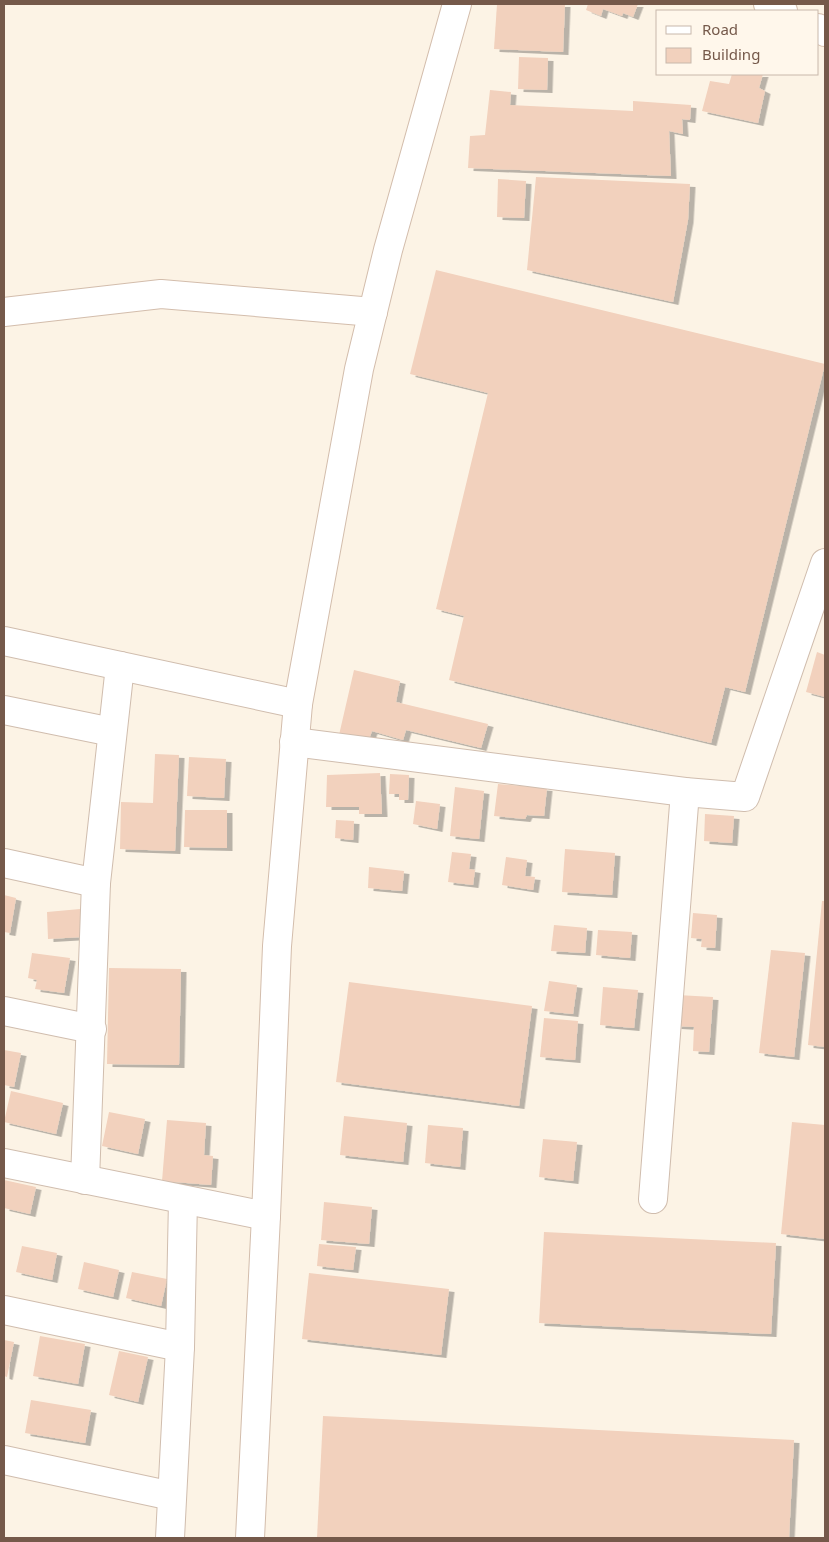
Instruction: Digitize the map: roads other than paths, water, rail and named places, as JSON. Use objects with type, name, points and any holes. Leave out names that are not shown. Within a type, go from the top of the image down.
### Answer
[{"type":"street","points":[[250,1538],[277,946],[298,704],[359,369],[388,250],[457,4]]},
{"type":"street","points":[[768,4],[782,10]]},
{"type":"street","points":[[4,312],[161,294],[373,312]]},
{"type":"street","points":[[294,742],[685,792],[745,797],[825,563]]},
{"type":"street","points":[[4,641],[298,704]]},
{"type":"street","points":[[85,1180],[96,884],[120,666]]},
{"type":"street","points":[[4,710],[112,732]]},
{"type":"street","points":[[653,1199],[685,792]]},
{"type":"street","points":[[4,863],[96,884]]},
{"type":"street","points":[[4,1011],[92,1029]]},
{"type":"street","points":[[4,1162],[266,1216]]},
{"type":"street","points":[[170,1538],[180,1347],[183,1200]]},
{"type":"street","points":[[4,1310],[180,1347]]},
{"type":"street","points":[[4,1460],[172,1496]]}]
